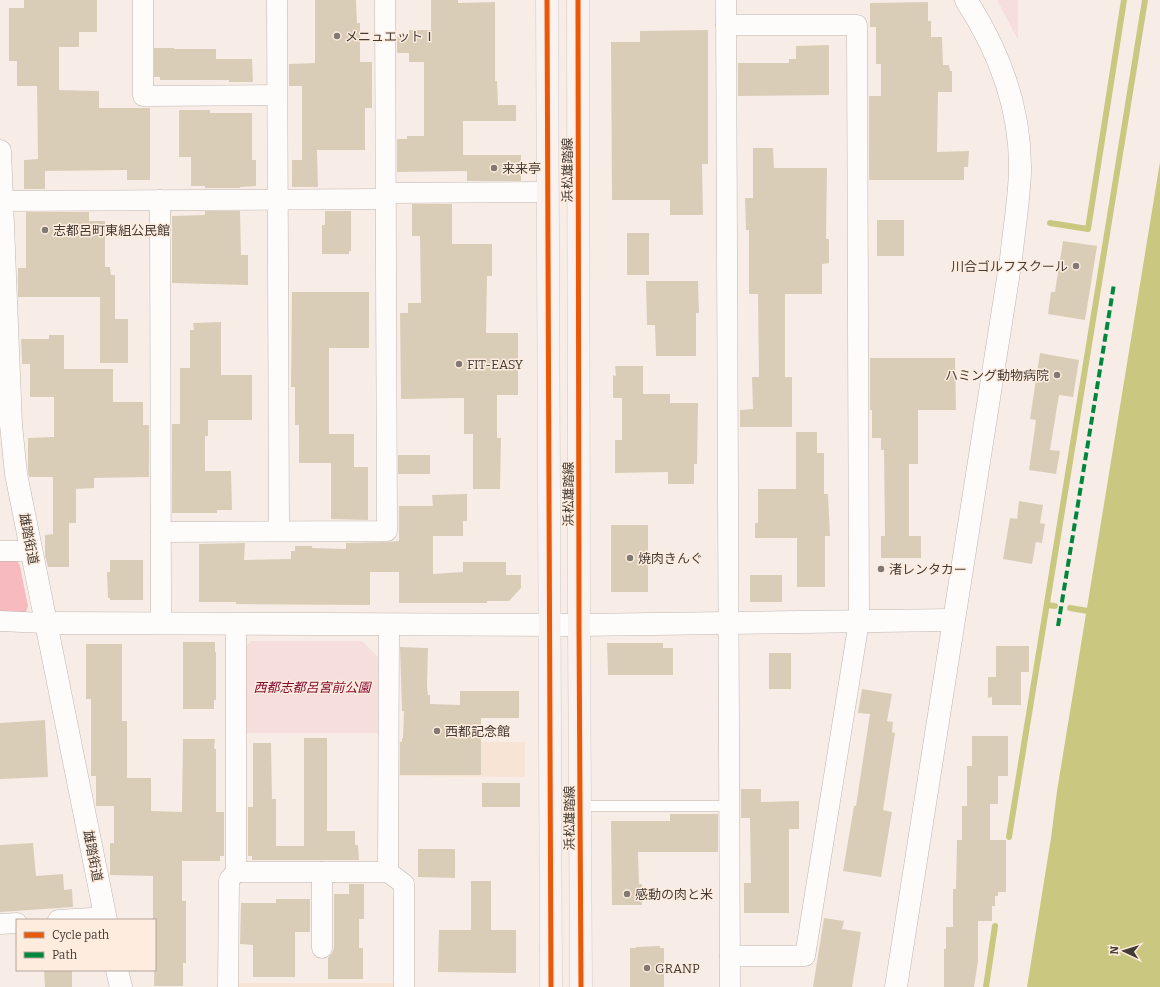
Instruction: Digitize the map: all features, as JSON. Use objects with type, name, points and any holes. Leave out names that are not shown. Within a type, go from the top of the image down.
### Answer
[{"type":"main road","name":"浜松雄踏線","points":[[547,0],[551,987]]},
{"type":"main road","name":"浜松雄踏線","points":[[578,0],[581,987]]},
{"type":"street","points":[[143,0],[143,96],[277,95]]},
{"type":"street","points":[[277,0],[279,531]]},
{"type":"street","points":[[161,532],[387,531],[385,0]]},
{"type":"street","points":[[726,0],[730,987]]},
{"type":"street","points":[[896,987],[1011,259],[1018,204],[1020,170],[1015,117],[1003,73],[992,44],[980,21],[966,0]]},
{"type":"street","points":[[726,25],[857,25],[859,622],[806,956],[730,956]]},
{"type":"street","name":"雄踏街道","points":[[0,151],[11,425],[16,474],[105,917]]},
{"type":"street","points":[[2,201],[277,200],[548,192]]},
{"type":"street","points":[[160,200],[161,624]]},
{"type":"street","points":[[0,551],[31,551]]},
{"type":"street","points":[[0,621],[161,624],[579,625],[954,620]]},
{"type":"street","points":[[228,987],[228,880],[236,872],[236,624]]},
{"type":"street","points":[[388,872],[389,624]]},
{"type":"street","points":[[236,872],[388,872],[404,884],[404,987]]},
{"type":"street","points":[[322,872],[322,948]]},
{"type":"street","points":[[74,919],[105,917]]},
{"type":"street","points":[[0,924],[16,923]]},
{"type":"street","points":[[117,971],[121,987]]},
{"type":"lane","points":[[580,806],[729,806]]},
{"type":"shaded area","points":[[1160,162],[1160,987],[1027,987],[1057,791]]},
{"type":"shaded area","points":[[0,555],[17,560],[20,566],[28,606],[23,616],[0,617]]},
{"type":"shaded area","points":[[397,741],[525,742],[525,777],[397,776]]},
{"type":"shaded area","points":[[235,983],[396,983],[396,987],[235,987]]},
{"type":"green space","points":[[997,0],[1018,0],[1018,40]]},
{"type":"green space","name":"西都志都呂宮前公園","points":[[251,641],[362,641],[380,659],[380,733],[245,733],[245,647]]},
{"type":"building","points":[[24,0],[97,0],[97,32],[79,32],[79,47],[59,47],[59,90],[99,91],[99,108],[150,108],[150,180],[127,180],[127,170],[45,171],[45,189],[24,189],[24,160],[38,159],[37,86],[17,86],[17,61],[9,61],[9,8],[24,8]]},
{"type":"building","points":[[315,0],[356,0],[357,23],[360,23],[360,62],[372,62],[372,108],[365,108],[365,150],[317,150],[318,187],[292,187],[292,160],[302,160],[302,86],[289,86],[289,64],[315,63]]},
{"type":"building","points":[[431,0],[458,0],[458,3],[495,2],[495,81],[497,81],[498,105],[516,105],[516,121],[463,121],[463,155],[521,155],[521,181],[467,181],[467,171],[397,172],[397,139],[407,139],[407,136],[424,136],[424,62],[409,62],[409,53],[397,53],[397,37],[409,37],[409,30],[431,30]]},
{"type":"building","points":[[928,2],[928,21],[931,21],[931,37],[942,37],[943,65],[949,65],[950,71],[952,71],[952,92],[938,92],[937,152],[969,151],[968,167],[964,167],[964,180],[869,180],[869,96],[881,96],[881,64],[876,64],[876,27],[870,27],[870,3]]},
{"type":"building","points":[[708,30],[708,164],[702,164],[703,215],[670,215],[670,200],[612,200],[611,42],[640,42],[640,31]]},
{"type":"building","points":[[829,45],[829,95],[738,96],[738,63],[789,63],[789,59],[796,59],[796,46]]},
{"type":"building","points":[[154,48],[216,49],[216,59],[252,59],[253,82],[229,82],[229,80],[160,80],[160,77],[154,77]]},
{"type":"building","points":[[179,110],[210,110],[210,113],[252,113],[252,160],[256,160],[256,186],[240,188],[205,188],[205,186],[191,186],[191,157],[179,157]]},
{"type":"building","points":[[753,148],[773,148],[774,168],[827,168],[826,239],[829,239],[829,263],[822,264],[822,294],[785,294],[785,377],[792,377],[792,427],[740,427],[740,410],[753,409],[752,377],[759,377],[758,294],[749,294],[749,230],[746,230],[745,198],[753,198]]},
{"type":"building","points":[[412,204],[452,204],[452,244],[492,244],[492,276],[487,276],[486,333],[518,333],[518,395],[497,395],[497,438],[501,438],[500,489],[473,489],[473,434],[464,434],[464,398],[401,399],[400,313],[408,313],[408,303],[421,303],[420,236],[412,236]]},
{"type":"building","points":[[205,211],[240,211],[241,255],[248,255],[248,285],[172,283],[172,216],[205,215]]},
{"type":"building","points":[[325,211],[351,211],[351,251],[349,251],[349,254],[322,254],[322,225],[325,225]]},
{"type":"building","points":[[26,212],[89,212],[89,221],[105,221],[105,267],[110,267],[111,275],[115,275],[115,319],[128,319],[128,363],[100,363],[100,297],[18,297],[18,268],[26,268]]},
{"type":"building","points":[[877,220],[904,220],[904,256],[877,256]]},
{"type":"building","points":[[627,233],[649,233],[649,275],[627,275]]},
{"type":"building","points":[[1063,241],[1097,246],[1085,320],[1048,314],[1051,292],[1055,292]]},
{"type":"building","points":[[646,281],[698,281],[699,313],[696,313],[696,356],[656,356],[655,325],[647,325]]},
{"type":"building","points":[[292,292],[369,292],[369,348],[329,348],[329,434],[354,434],[354,467],[368,467],[368,520],[331,519],[331,463],[299,463],[299,425],[295,425],[295,387],[291,387]]},
{"type":"building","points":[[221,322],[221,375],[252,375],[252,420],[208,420],[208,436],[205,436],[205,471],[231,471],[232,510],[217,510],[217,513],[172,513],[172,424],[180,424],[180,368],[190,368],[190,330],[194,330],[193,323]]},
{"type":"building","points":[[49,335],[64,335],[64,369],[113,369],[113,402],[143,402],[143,425],[149,425],[149,477],[94,478],[94,488],[76,489],[76,523],[69,523],[69,567],[48,567],[45,556],[45,535],[53,534],[53,477],[29,477],[28,470],[28,438],[54,437],[54,397],[30,397],[30,364],[22,364],[21,339],[49,339]]},
{"type":"building","points":[[1040,353],[1079,360],[1073,397],[1059,395],[1050,450],[1060,451],[1056,474],[1029,470],[1036,420],[1030,419]]},
{"type":"building","points":[[870,358],[955,358],[956,410],[918,410],[918,464],[909,464],[909,536],[921,536],[921,558],[881,558],[881,536],[885,536],[884,450],[881,450],[881,438],[872,438],[872,410],[870,410]]},
{"type":"building","points":[[615,366],[643,366],[643,394],[670,394],[670,403],[698,403],[697,464],[694,464],[694,484],[668,484],[668,472],[615,473],[615,440],[622,440],[622,398],[613,398],[613,375],[616,376]]},
{"type":"building","points":[[796,432],[817,432],[817,453],[824,453],[824,494],[828,494],[830,536],[825,536],[825,587],[797,587],[797,538],[755,538],[755,523],[758,523],[758,489],[796,489]]},
{"type":"building","points":[[398,455],[430,455],[430,474],[398,474]]},
{"type":"building","points":[[467,494],[467,521],[463,521],[463,536],[433,536],[433,574],[463,572],[463,562],[506,562],[506,575],[521,575],[521,588],[509,601],[487,601],[487,603],[399,603],[399,572],[370,572],[370,605],[236,604],[236,602],[199,602],[199,544],[245,543],[244,560],[291,559],[291,551],[295,551],[295,546],[346,549],[346,543],[399,541],[399,506],[433,506],[432,495]]},
{"type":"building","points":[[1019,501],[1043,505],[1040,523],[1045,524],[1042,543],[1036,542],[1032,564],[1003,559],[1010,518],[1017,519]]},
{"type":"building","name":"焼肉きんぐ","points":[[611,525],[648,525],[648,592],[611,592]]},
{"type":"building","points":[[110,560],[143,560],[143,600],[110,600],[110,598],[108,598],[107,572],[110,572]]},
{"type":"building","points":[[750,575],[782,575],[782,602],[750,602]]},
{"type":"building","points":[[183,642],[215,642],[216,700],[214,700],[214,709],[183,709]]},
{"type":"building","points":[[607,643],[663,643],[663,648],[673,648],[673,675],[608,675]]},
{"type":"building","points":[[86,644],[122,644],[122,721],[127,721],[127,778],[151,778],[151,811],[182,812],[183,739],[215,739],[216,812],[224,812],[224,856],[220,856],[220,861],[182,861],[182,901],[186,901],[186,963],[183,963],[183,986],[154,986],[154,971],[156,971],[156,919],[153,919],[153,876],[110,875],[110,843],[114,843],[114,806],[96,806],[96,776],[91,776],[91,699],[86,699]]},
{"type":"building","points":[[996,646],[1029,646],[1029,672],[1021,672],[1021,705],[992,705],[992,697],[988,698],[988,677],[996,677]]},
{"type":"building","points":[[400,647],[428,648],[427,686],[428,695],[430,695],[430,704],[460,705],[460,691],[519,691],[519,718],[481,718],[481,775],[400,775],[400,742],[402,742],[403,738],[404,711],[402,711]]},
{"type":"building","points":[[769,653],[791,653],[791,689],[769,689]]},
{"type":"building","points":[[862,689],[892,694],[887,721],[893,722],[892,732],[895,733],[883,810],[892,812],[881,877],[843,871],[854,806],[856,806],[870,714],[858,713]]},
{"type":"building","points":[[45,720],[48,777],[0,779],[0,723]]},
{"type":"building","points":[[972,736],[1008,736],[1008,776],[998,776],[998,804],[990,804],[990,840],[1006,840],[1006,892],[998,892],[998,896],[995,896],[995,906],[992,906],[992,921],[978,921],[978,961],[974,987],[944,987],[944,949],[946,949],[946,927],[953,927],[953,889],[956,889],[957,840],[962,840],[962,806],[967,806],[967,766],[972,766]]},
{"type":"building","points":[[304,738],[327,738],[327,831],[355,831],[355,845],[358,845],[359,860],[252,860],[252,856],[248,856],[248,807],[253,807],[253,743],[271,743],[272,799],[276,799],[276,846],[304,846]]},
{"type":"building","points":[[482,783],[520,783],[520,807],[482,807]]},
{"type":"building","points":[[741,789],[761,789],[761,802],[799,801],[799,829],[789,829],[789,913],[744,913],[744,883],[751,883],[750,818],[741,818]]},
{"type":"building","points":[[670,814],[718,814],[718,852],[638,852],[639,884],[642,884],[642,905],[612,905],[611,821],[670,821]]},
{"type":"building","points":[[33,843],[36,876],[63,874],[64,890],[72,889],[73,907],[0,912],[0,845]]},
{"type":"building","points":[[418,849],[455,849],[455,878],[418,877]]},
{"type":"building","points":[[471,881],[491,881],[491,930],[516,930],[516,973],[438,972],[439,930],[471,930]]},
{"type":"building","points":[[349,884],[364,884],[364,919],[359,919],[359,948],[363,948],[363,979],[328,979],[328,958],[334,948],[334,894],[349,894]]},
{"type":"building","points":[[276,899],[310,899],[310,932],[295,932],[295,977],[253,977],[253,945],[240,944],[241,903],[276,903]]},
{"type":"building","points":[[824,918],[844,921],[842,929],[861,932],[852,987],[813,987]]},
{"type":"building","name":"GRANP","points":[[660,946],[660,948],[664,948],[664,987],[630,987],[630,948]]},
{"type":"building","points":[[44,971],[72,971],[72,987],[45,987]]},
{"type":"waterway","points":[[1050,223],[1088,229],[1124,0]]},
{"type":"waterway","points":[[1009,837],[1145,0]]},
{"type":"waterway","points":[[1047,605],[1055,606]]},
{"type":"waterway","points":[[1070,608],[1094,612]]},
{"type":"waterway","points":[[986,987],[995,926]]},
{"type":"marked path","points":[[1058,626],[1114,284]]},
{"type":"cycle path","points":[[547,0],[551,987]]},
{"type":"cycle path","points":[[578,0],[581,987]]},
{"type":"place","name":"メニュエットⅠ","points":[[337,36]]},
{"type":"place","name":"来来亭","points":[[494,168]]},
{"type":"place","name":"志都呂町東組公民館","points":[[45,230]]},
{"type":"place","name":"川合ゴルフスクール","points":[[1076,266]]},
{"type":"place","name":"FIT-EASY","points":[[459,364]]},
{"type":"place","name":"ハミング動物病院","points":[[1057,375]]},
{"type":"place","name":"焼肉きんぐ","points":[[630,558]]},
{"type":"place","name":"渚レンタカー","points":[[881,569]]},
{"type":"place","name":"西都記念館","points":[[437,731]]},
{"type":"place","name":"感動の肉と米","points":[[627,894]]},
{"type":"place","name":"GRANP","points":[[647,968]]}]
